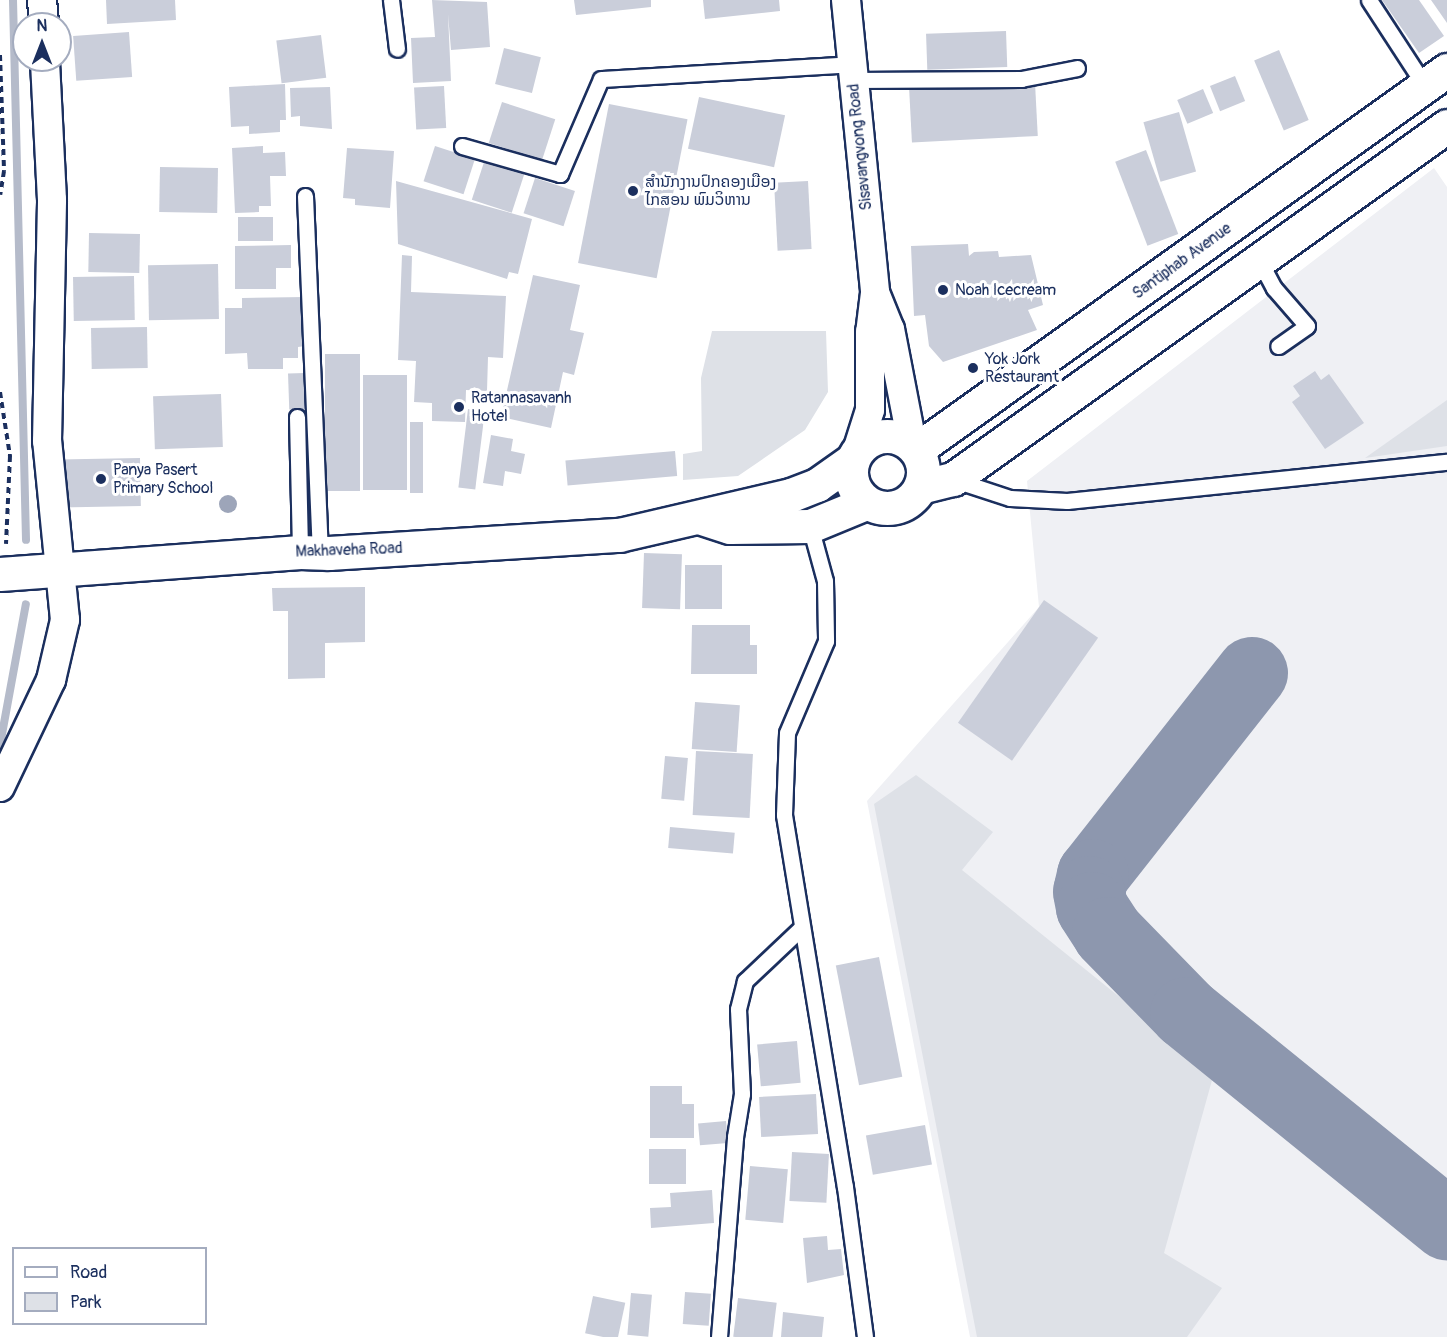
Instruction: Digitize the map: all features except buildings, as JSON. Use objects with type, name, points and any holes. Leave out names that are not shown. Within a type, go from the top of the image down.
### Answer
[{"type":"street","name":"Sisavangvong Road","points":[[846,0],[875,293]]},
{"type":"street","points":[[0,787],[51,680],[65,620],[47,441],[52,200],[46,72]]},
{"type":"street","name":"Santiphab Avenue","points":[[914,447],[1436,78]]},
{"type":"street","points":[[697,517],[730,527],[810,526],[866,503],[890,508],[903,505],[920,488],[952,479],[1447,126]]},
{"type":"street","points":[[875,293],[890,329],[914,447],[923,476],[920,488]]},
{"type":"street","points":[[866,503],[852,484],[854,456],[870,410],[870,332],[875,293]]},
{"type":"street","points":[[854,456],[865,442],[887,435],[914,447]]},
{"type":"street","name":"Makhaveha Road","points":[[2,574],[310,552],[619,535],[791,495],[817,485],[854,456]]},
{"type":"lane","points":[[391,0],[397,49]]},
{"type":"lane","points":[[1369,0],[1436,78]]},
{"type":"lane","points":[[462,146],[560,174],[601,79],[853,72],[1021,79],[1077,68]]},
{"type":"lane","points":[[305,196],[310,552]]},
{"type":"lane","points":[[1259,260],[1274,288],[1306,326],[1278,346]]},
{"type":"lane","points":[[297,417],[310,552]]},
{"type":"lane","points":[[952,479],[1010,498],[1067,501],[1447,462]]},
{"type":"lane","points":[[810,526],[825,581],[826,641],[787,733],[784,814],[845,1187],[865,1337]]},
{"type":"lane","points":[[719,1337],[735,1137],[742,1094],[738,1009],[745,981],[801,928]]},
{"type":"path","points":[[0,55],[4,171],[0,195]]},
{"type":"path","points":[[0,392],[10,456],[2,574]]},
{"type":"shaded area","points":[[1434,168],[1447,187],[1447,1337],[970,1337],[867,801],[1039,607],[1027,481]]},
{"type":"green space","points":[[712,331],[826,331],[828,392],[805,430],[738,476],[683,480],[683,454],[702,451],[701,378]]},
{"type":"green space","points":[[1447,400],[1447,446],[1365,458]]},
{"type":"green space","points":[[916,775],[993,832],[962,870],[1214,1073],[1164,1253],[1222,1288],[1187,1337],[977,1337],[874,804]]},
{"type":"waterway","points":[[13,0],[26,540]]},
{"type":"waterway","points":[[0,745],[26,604]]},
{"type":"taxiway","points":[[1252,673],[1093,875],[1089,892],[1092,908],[1108,933],[1186,1013],[1447,1224]]},
{"type":"place","name":"ສຳນັກງານປົກຄອງເມືອງ ໄກສອນ ພົມວິຫານ","points":[[633,191]]},
{"type":"place","name":"Noah Icecream","points":[[943,290]]},
{"type":"place","name":"Yok Jork Restaurant","points":[[973,368]]},
{"type":"place","name":"Ratannasavanh Hotel","points":[[459,407]]},
{"type":"place","name":"Panya Pasert Primary School","points":[[101,479]]}]
